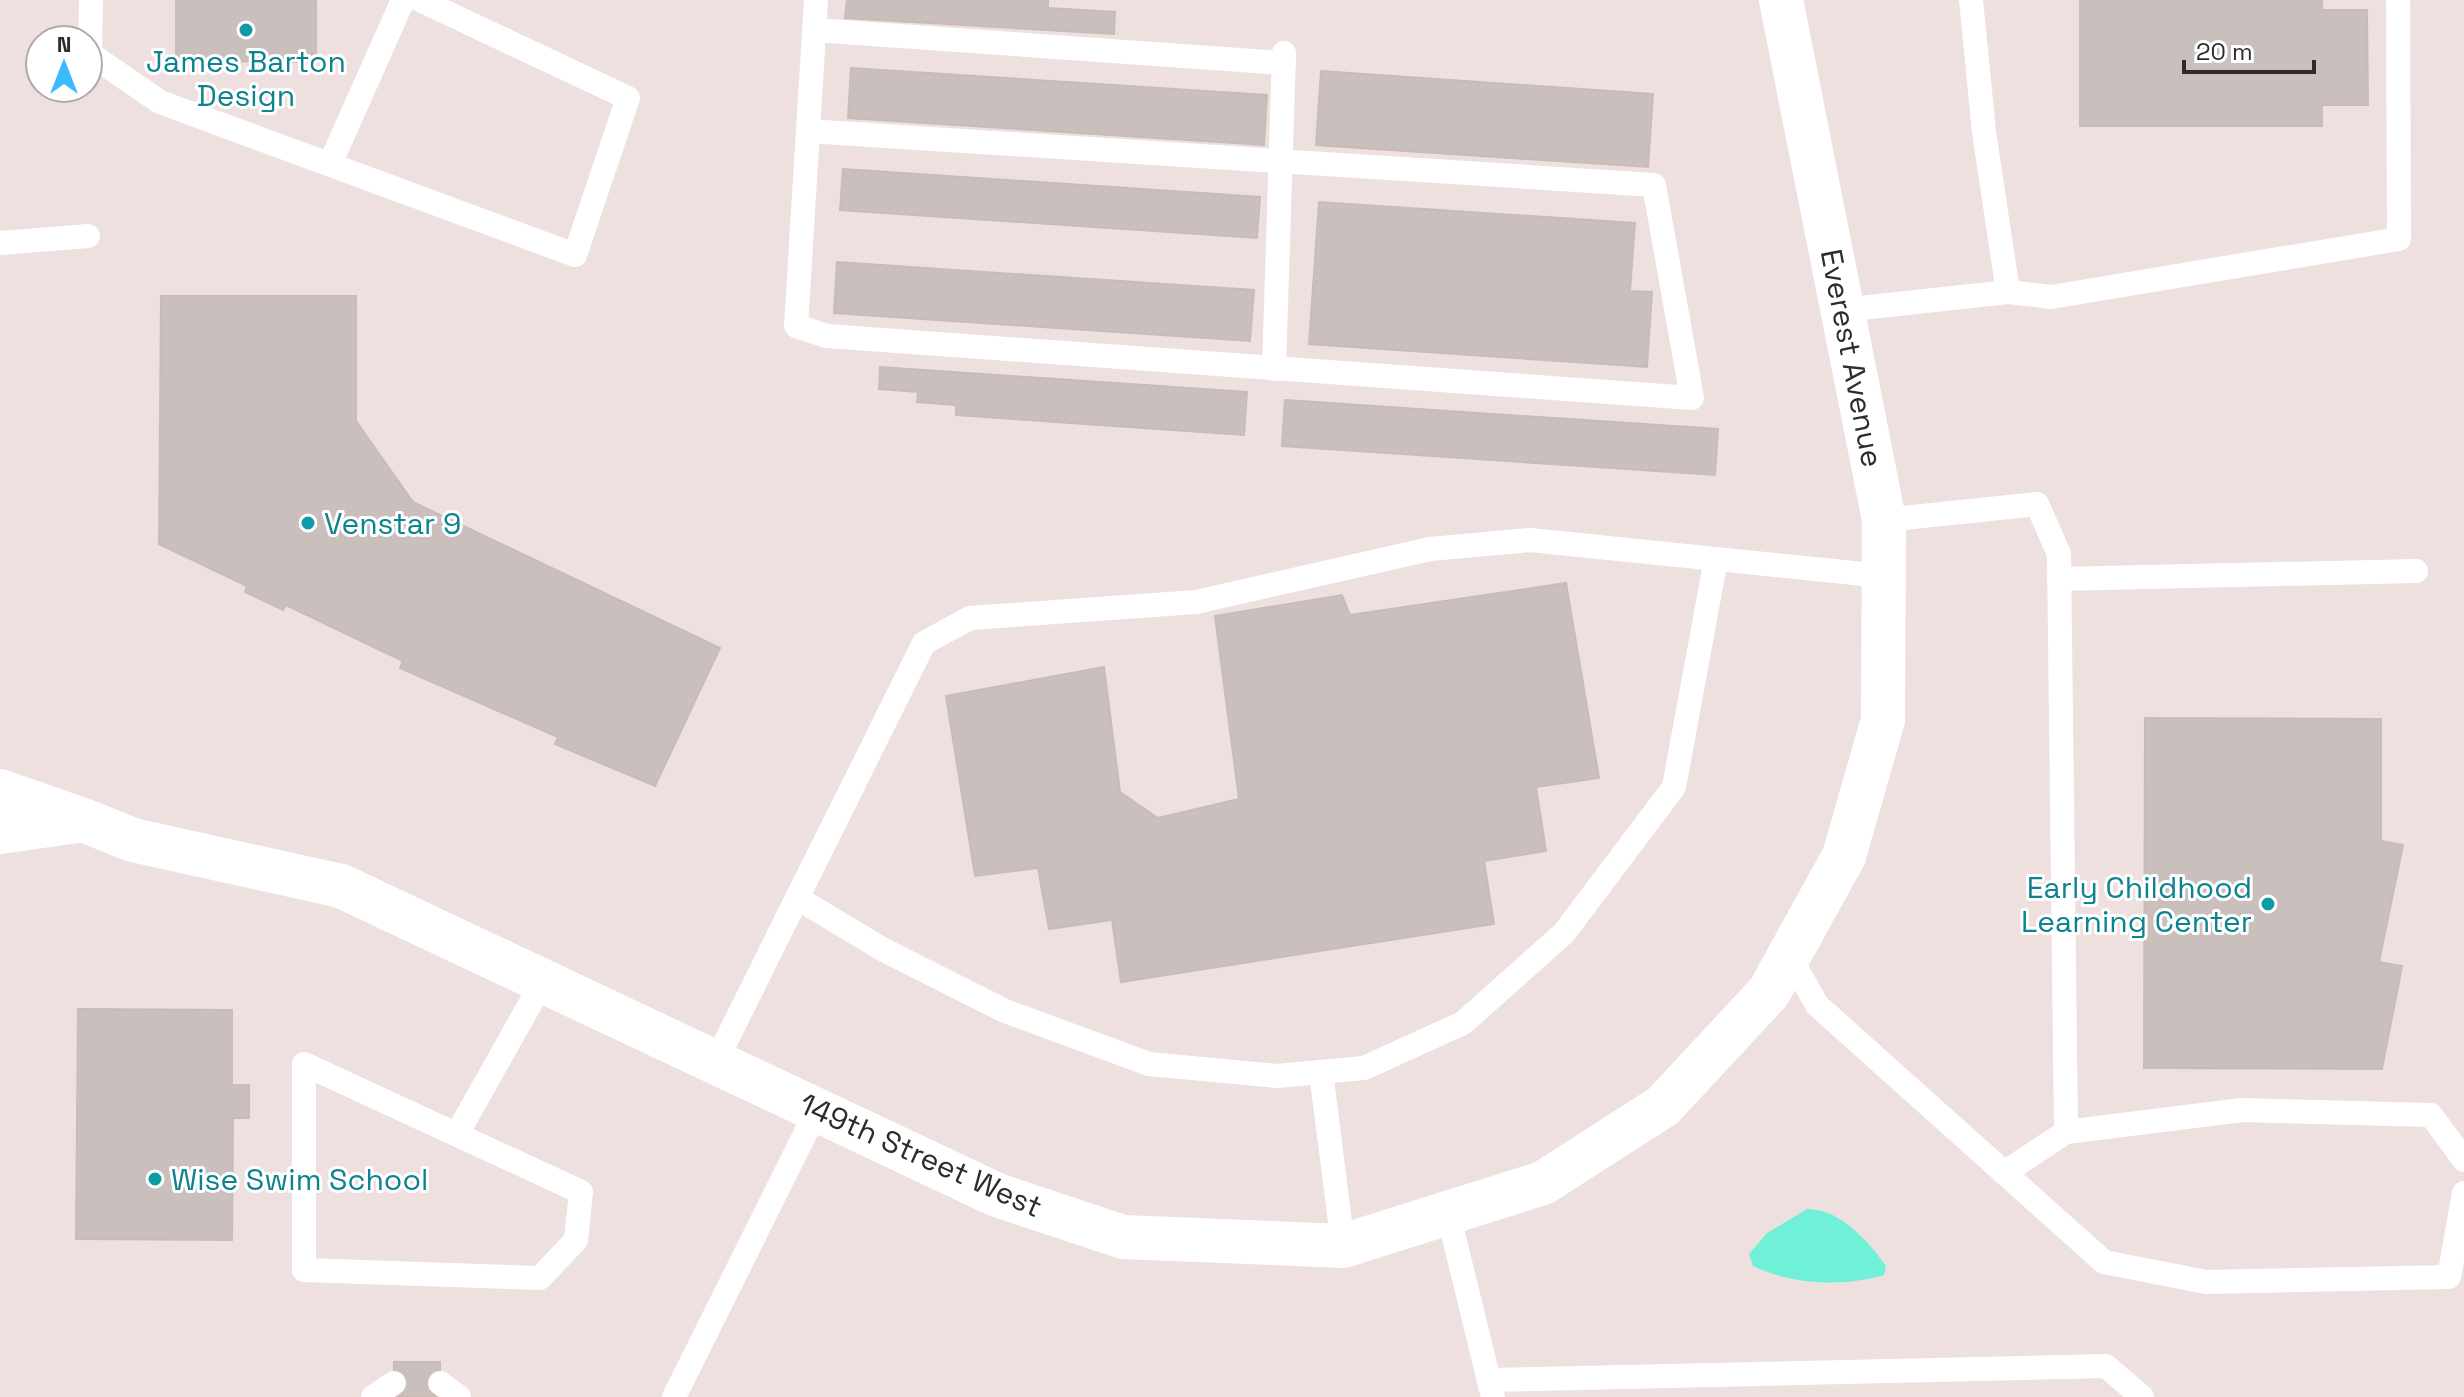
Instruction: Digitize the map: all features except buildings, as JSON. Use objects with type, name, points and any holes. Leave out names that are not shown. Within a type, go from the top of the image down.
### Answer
[{"type":"street","name":"Everest Avenue","points":[[1781,0],[1884,520],[1883,720]]},
{"type":"street","name":"149th Street West","points":[[0,791],[133,840],[341,886],[997,1195],[1123,1237],[1343,1246],[1543,1183],[1663,1106],[1769,992],[1844,856],[1883,720]]},
{"type":"street","points":[[0,832],[83,820]]},
{"type":"lane","points":[[91,0],[90,54],[160,102],[575,255],[628,98],[420,0]]},
{"type":"lane","points":[[330,164],[403,0]]},
{"type":"lane","points":[[808,131],[1654,185],[1692,398],[827,336],[796,326],[816,0]]},
{"type":"lane","points":[[1971,0],[1984,132],[2008,292]]},
{"type":"lane","points":[[1842,310],[2008,292],[2051,297],[2399,239],[2398,0]]},
{"type":"lane","points":[[814,30],[1284,58],[1274,369]]},
{"type":"lane","points":[[0,243],[88,236]]},
{"type":"lane","points":[[1884,520],[2037,504],[2059,554],[2066,1132]]},
{"type":"lane","points":[[715,1063],[924,643],[970,618],[1196,602],[1430,549],[1530,540],[1883,576]]},
{"type":"lane","points":[[797,898],[882,949],[1005,1011],[1149,1064],[1277,1076],[1364,1068],[1463,1023],[1564,933],[1674,787],[1716,559]]},
{"type":"lane","points":[[2059,579],[2416,571]]},
{"type":"lane","points":[[1789,955],[1817,1005],[2104,1262],[2206,1282],[2449,1277],[2464,1193]]},
{"type":"lane","points":[[457,1134],[543,981]]},
{"type":"lane","points":[[304,1064],[457,1134],[581,1192],[576,1240],[540,1278],[304,1270],[304,1064]]},
{"type":"lane","points":[[1321,1072],[1343,1246]]},
{"type":"lane","points":[[674,1397],[817,1110]]},
{"type":"lane","points":[[2004,1173],[2066,1132],[2242,1110],[2431,1115],[2464,1160]]},
{"type":"lane","points":[[1448,1213],[1491,1388],[2106,1366],[2142,1397]]},
{"type":"lane","points":[[373,1397],[394,1383]]},
{"type":"shaded area","points":[[1807,1209],[1830,1214],[1852,1228],[1886,1266],[1884,1275],[1852,1281],[1818,1282],[1784,1277],[1753,1266],[1749,1254],[1767,1233]]},
{"type":"place","name":"James Barton Design","points":[[246,30]]},
{"type":"place","name":"Venstar 9","points":[[308,523]]},
{"type":"place","name":"Early Childhood Learning Center","points":[[2268,904]]},
{"type":"place","name":"Wise Swim School","points":[[155,1179]]}]
